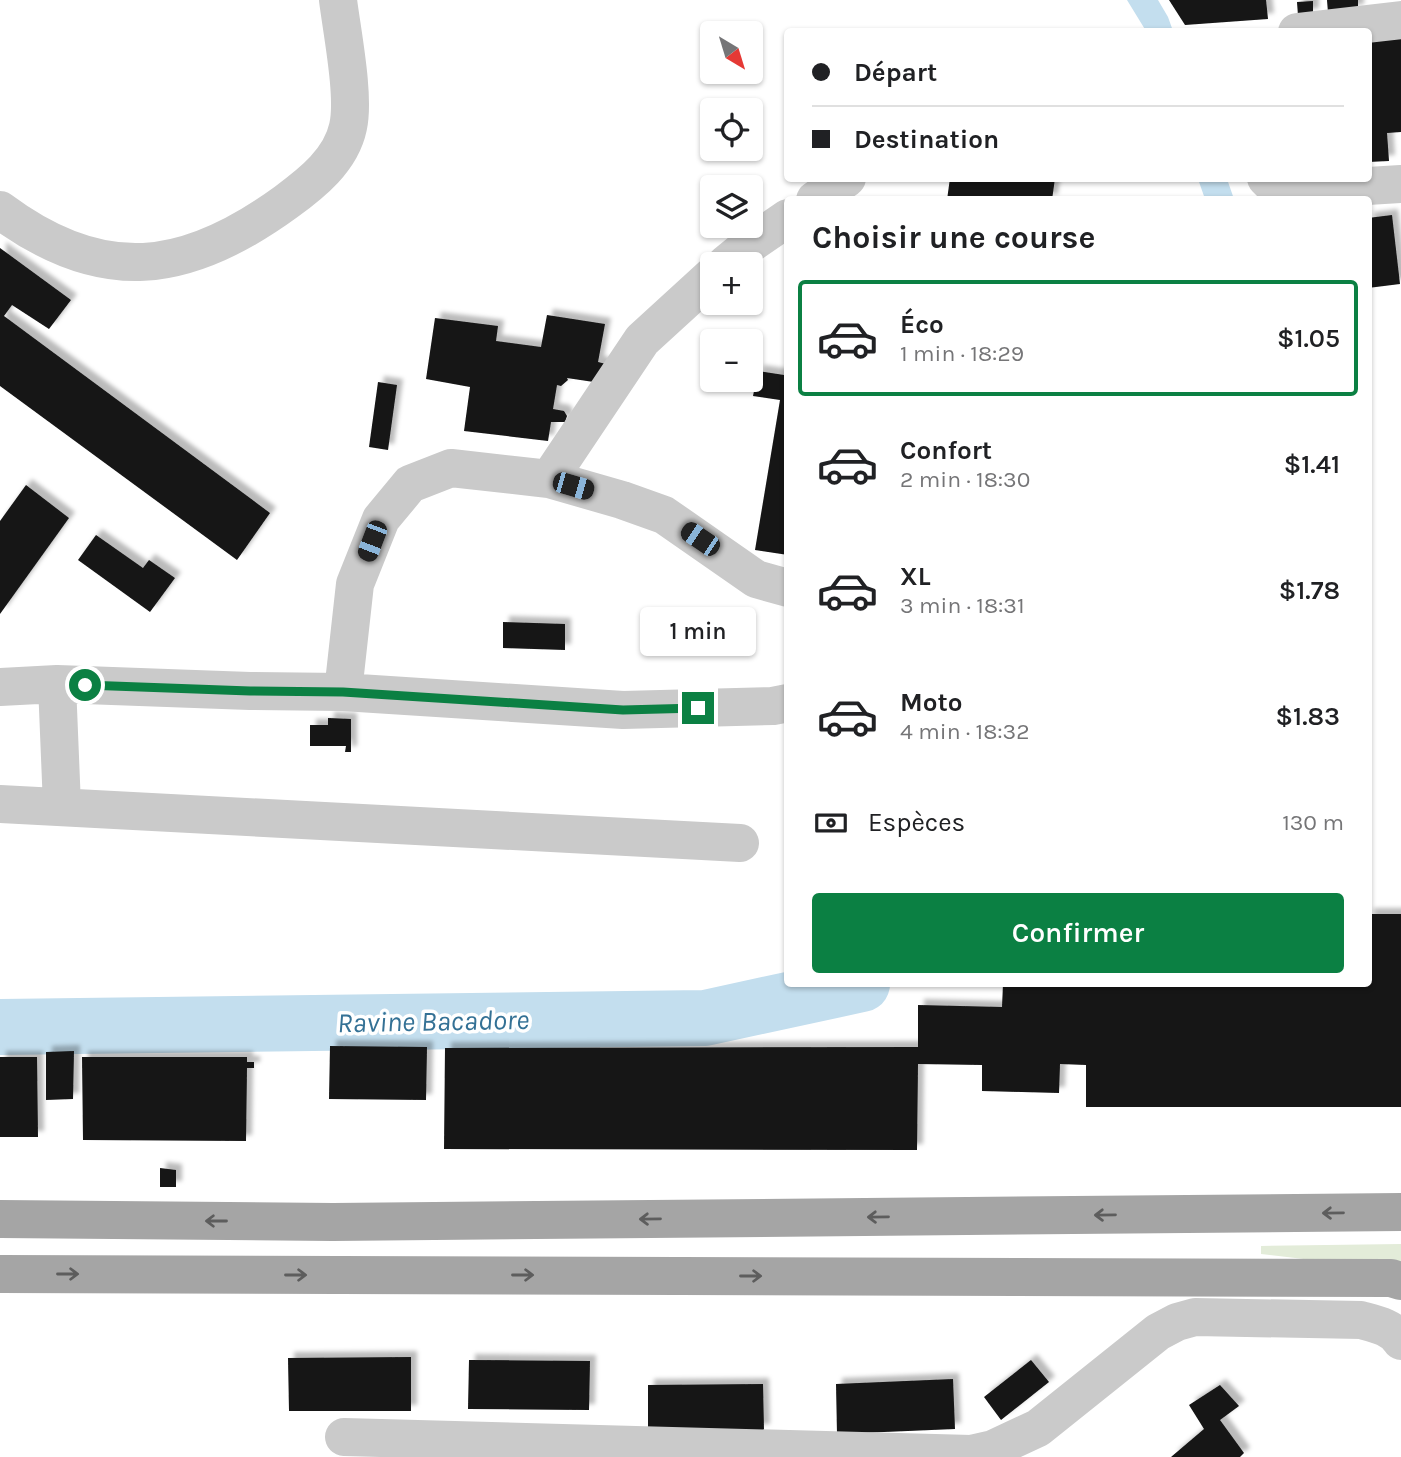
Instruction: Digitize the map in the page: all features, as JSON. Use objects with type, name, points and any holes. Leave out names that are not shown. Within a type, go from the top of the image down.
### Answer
[{"type":"main road","points":[[0,1219],[333,1222],[1401,1212]]},
{"type":"main road","points":[[0,1274],[1377,1278],[1401,1281]]},
{"type":"street","points":[[0,210],[54,244],[90,258],[130,263],[168,259],[214,246],[261,220],[316,180],[337,152],[348,128],[350,106],[338,0]]},
{"type":"street","points":[[1332,28],[1401,20]]},
{"type":"street","points":[[822,196],[841,182]]},
{"type":"street","points":[[1270,182],[1277,189],[1286,191],[1401,184]]},
{"type":"street","points":[[740,252],[784,221]]},
{"type":"street","points":[[549,479],[642,340],[700,287]]},
{"type":"street","points":[[343,692],[355,584],[381,519],[410,484],[451,468],[549,479],[622,500],[664,515],[756,579],[784,587]]},
{"type":"street","points":[[57,684],[62,806]]},
{"type":"street","points":[[0,687],[57,684],[343,692],[623,710],[784,705]]},
{"type":"street","points":[[0,804],[740,843]]},
{"type":"street","points":[[344,1437],[971,1454],[992,1449],[1038,1428],[1158,1332],[1177,1322],[1195,1317],[1361,1320],[1382,1326],[1397,1335],[1401,1341]]},
{"type":"green space","points":[[1401,1244],[1401,1278],[1329,1262],[1261,1254],[1261,1246]]},
{"type":"water","points":[[1127,0],[1158,0],[1172,28],[1144,28]]},
{"type":"water","points":[[1199,182],[1228,182],[1233,196],[1204,196]]},
{"type":"building","points":[[1169,0],[1266,0],[1268,19],[1185,25]]},
{"type":"building","points":[[1327,0],[1358,0],[1358,10],[1328,13]]},
{"type":"building","points":[[1313,1],[1313,14],[1298,16],[1297,2]]},
{"type":"building","points":[[1401,36],[1401,132],[1387,133],[1389,161],[1372,162],[1372,39]]},
{"type":"building","points":[[949,182],[1054,182],[1053,196],[948,196]]},
{"type":"building","points":[[1392,215],[1400,284],[1372,288],[1372,218]]},
{"type":"building","points":[[0,248],[71,300],[49,329],[12,305],[4,316],[270,513],[237,560],[0,386]]},
{"type":"building","points":[[547,315],[605,324],[598,362],[610,365],[607,384],[567,378],[561,386],[557,385],[553,409],[564,411],[567,416],[565,422],[551,422],[548,441],[464,431],[470,387],[426,379],[435,318],[498,326],[496,341],[541,347]]},
{"type":"building","points":[[763,372],[784,375],[784,554],[755,550],[780,400],[753,396],[754,392],[763,392]]},
{"type":"building","points":[[378,382],[397,385],[388,450],[369,447]]},
{"type":"building","points":[[26,485],[69,518],[0,614],[0,521]]},
{"type":"building","points":[[96,535],[143,568],[149,560],[175,578],[150,612],[78,560]]},
{"type":"building","points":[[503,622],[565,624],[565,650],[503,648]]},
{"type":"building","points":[[328,718],[351,719],[351,752],[345,752],[346,746],[310,746],[310,725],[328,725]]},
{"type":"building","points":[[1372,914],[1401,914],[1401,1107],[1086,1107],[1086,1065],[1060,1064],[1059,1093],[982,1091],[982,1065],[918,1064],[917,1150],[444,1149],[445,1048],[918,1047],[918,1005],[1002,1007],[1003,987],[1372,987]]},
{"type":"building","points":[[330,1046],[427,1047],[426,1100],[329,1099]]},
{"type":"building","points":[[74,1051],[73,1099],[46,1100],[46,1052]]},
{"type":"building","points":[[0,1057],[37,1057],[38,1137],[0,1137]]},
{"type":"building","points":[[82,1057],[247,1057],[247,1062],[254,1062],[254,1068],[247,1068],[246,1141],[83,1140]]},
{"type":"building","points":[[160,1168],[176,1170],[176,1187],[160,1187]]},
{"type":"building","points":[[411,1357],[411,1411],[289,1411],[288,1358]]},
{"type":"building","points":[[469,1360],[590,1361],[589,1410],[468,1409]]},
{"type":"building","points":[[1031,1360],[1049,1382],[1001,1420],[984,1397]]},
{"type":"building","points":[[953,1379],[955,1429],[837,1434],[836,1384]]},
{"type":"building","points":[[763,1384],[764,1430],[648,1432],[648,1385]]},
{"type":"building","points":[[1220,1385],[1239,1406],[1220,1420],[1244,1453],[1240,1457],[1171,1457],[1204,1429],[1189,1405]]},
{"type":"waterway","name":"Ravine Bacadore","points":[[0,1027],[705,1018],[848,987]]},
{"type":"route","points":[[85,685],[343,692],[623,710],[698,708]]}]
